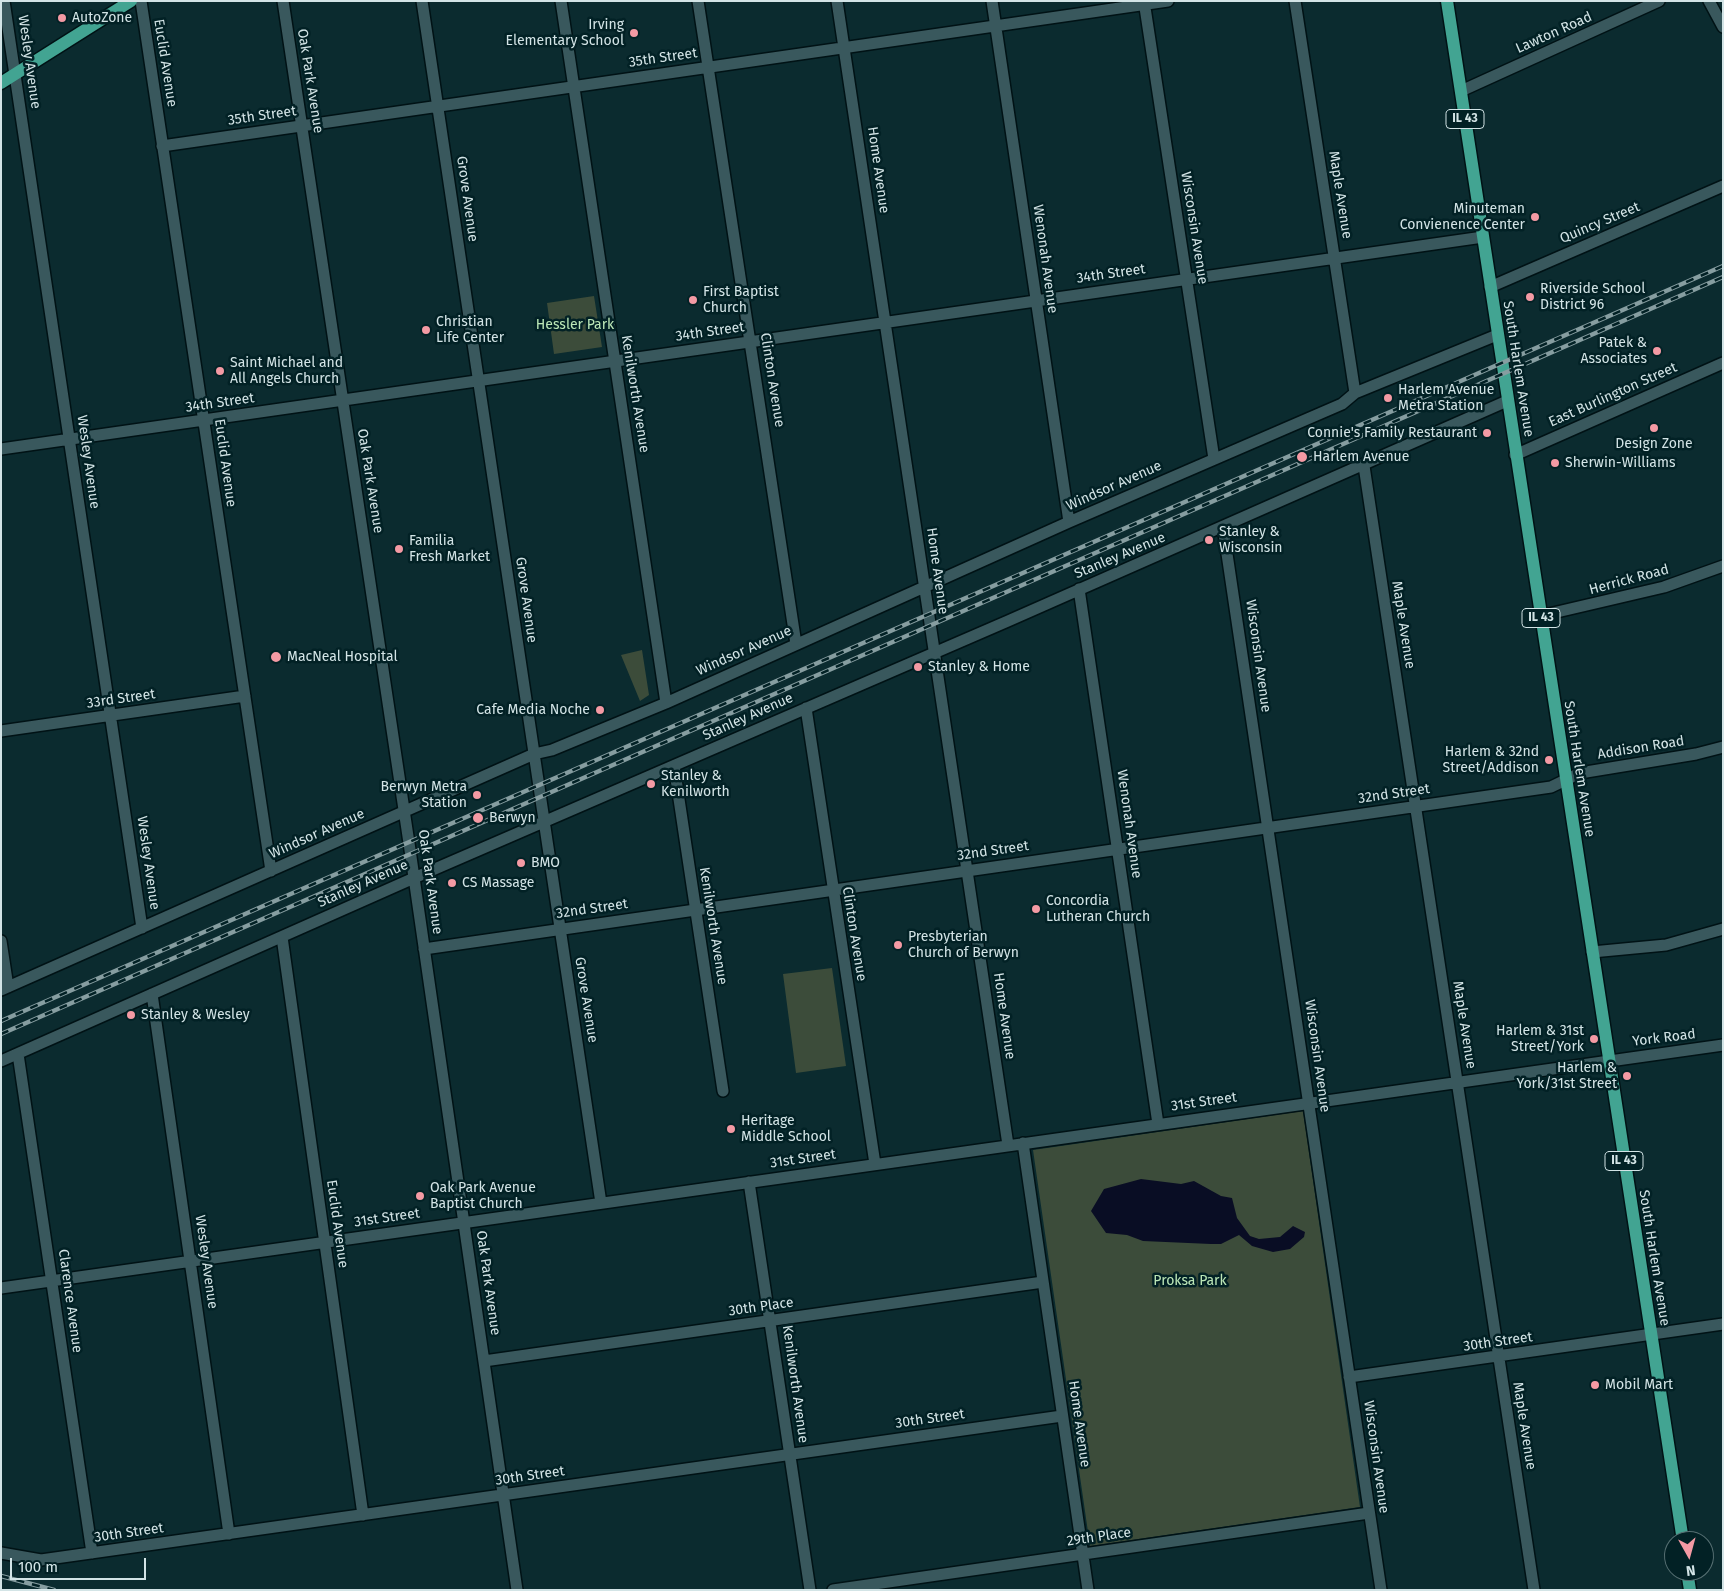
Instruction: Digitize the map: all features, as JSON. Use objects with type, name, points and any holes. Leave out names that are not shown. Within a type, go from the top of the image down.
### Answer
[{"type":"main road","points":[[1,83],[131,1]]},
{"type":"main road","name":"South Harlem Avenue","points":[[1447,1],[1681,1531]]},
{"type":"street","name":"Wesley Avenue","points":[[4,1],[142,928]]},
{"type":"street","name":"Euclid Avenue","points":[[141,1],[271,871]]},
{"type":"street","name":"Oak Park Avenue","points":[[283,1],[414,878],[517,1590]]},
{"type":"street","name":"Grove Avenue","points":[[422,1],[601,1203]]},
{"type":"street","name":"Kenilworth Avenue","points":[[561,1],[666,703]]},
{"type":"street","name":"Clinton Avenue","points":[[698,1],[796,644]]},
{"type":"street","name":"Home Avenue","points":[[838,1],[1008,1145]]},
{"type":"street","name":"Wenonah Avenue","points":[[992,1],[1069,522]]},
{"type":"street","name":"35th Street","points":[[162,146],[1168,1]]},
{"type":"street","name":"Maple Avenue","points":[[1295,1],[1355,393]]},
{"type":"street","name":"Lawton Road","points":[[1461,91],[1659,1]]},
{"type":"street","points":[[1709,1],[1723,27]]},
{"type":"street","name":"Wisconsin Avenue","points":[[1144,3],[1214,459]]},
{"type":"street","name":"Quincy Street","points":[[1490,287],[1723,186]]},
{"type":"street","name":"34th Street","points":[[1,449],[751,342],[885,321],[1483,237]]},
{"type":"street","name":"Windsor Avenue","points":[[5,989],[534,754],[552,750],[666,703],[1069,522],[1342,404],[1355,393],[1497,335]]},
{"type":"street","name":"East Burlington Street","points":[[1516,455],[1723,363]]},
{"type":"street","name":"Stanley Avenue","points":[[1,1061],[414,878],[1364,466],[1507,401]]},
{"type":"street","name":"Maple Avenue","points":[[1364,466],[1534,1590]]},
{"type":"street","name":"Wisconsin Avenue","points":[[1224,527],[1381,1590]]},
{"type":"street","name":"Herrick Road","points":[[1540,616],[1664,588],[1723,566]]},
{"type":"street","name":"Wenonah Avenue","points":[[1079,589],[1158,1124]]},
{"type":"street","name":"33rd Street","points":[[1,731],[245,696]]},
{"type":"street","name":"Clinton Avenue","points":[[806,708],[875,1164]]},
{"type":"street","name":"Addison Road","points":[[1566,780],[1580,772],[1696,754],[1723,747]]},
{"type":"street","name":"Kenilworth Avenue","points":[[674,766],[723,1090]]},
{"type":"street","name":"32nd Street","points":[[424,949],[1550,787],[1566,780]]},
{"type":"street","points":[[1592,952],[1666,945],[1723,929]]},
{"type":"street","name":"Euclid Avenue","points":[[282,937],[363,1515]]},
{"type":"street","points":[[1,941],[5,989]]},
{"type":"street","name":"Wesley Avenue","points":[[152,994],[229,1534]]},
{"type":"street","name":"York Road","points":[[1609,1060],[1723,1045]]},
{"type":"street","name":"Clarence Avenue","points":[[18,1054],[92,1553]]},
{"type":"street","name":"31st Street","points":[[1,1288],[1609,1060]]},
{"type":"street","name":"Home Avenue","points":[[1023,1143],[1088,1590]]},
{"type":"street","name":"Kenilworth Avenue","points":[[749,1182],[810,1590]]},
{"type":"street","name":"30th Place","points":[[484,1361],[1043,1282]]},
{"type":"street","name":"30th Street","points":[[1349,1377],[1723,1324]]},
{"type":"street","name":"30th Street","points":[[1,1553],[41,1560],[1062,1416]]},
{"type":"street","name":"29th Place","points":[[833,1590],[1369,1512]]},
{"type":"green space","name":"Hessler Park","points":[[594,296],[602,347],[554,354],[547,303]]},
{"type":"green space","points":[[642,650],[649,695],[640,701],[621,655]]},
{"type":"green space","points":[[832,968],[846,1066],[796,1073],[783,974]]},
{"type":"green space","name":"Proksa Park","points":[[1303,1111],[1360,1507],[1090,1546],[1033,1150]]},
{"type":"water","points":[[1141,1179],[1181,1184],[1194,1181],[1221,1196],[1232,1198],[1237,1218],[1250,1236],[1259,1239],[1280,1237],[1293,1226],[1305,1232],[1304,1237],[1290,1249],[1273,1252],[1252,1246],[1239,1235],[1221,1244],[1211,1244],[1143,1241],[1127,1235],[1106,1233],[1091,1211],[1104,1189]]},
{"type":"railway","points":[[1,1021],[1723,266]]},
{"type":"railway","points":[[1,1034],[1723,277]]},
{"type":"railway","points":[[1,1576],[54,1590]]},
{"type":"place","name":"AutoZone","points":[[62,18]]},
{"type":"place","name":"Irving Elementary School","points":[[634,33]]},
{"type":"place","name":"Minuteman Convienence Center","points":[[1535,217]]},
{"type":"place","name":"Riverside School District 96","points":[[1530,297]]},
{"type":"place","name":"First Baptist Church","points":[[693,300]]},
{"type":"place","name":"Christian Life Center","points":[[426,330]]},
{"type":"place","name":"Patek & Associates","points":[[1657,351]]},
{"type":"place","name":"Saint Michael and All Angels Church","points":[[220,371]]},
{"type":"place","name":"Harlem Avenue Metra Station","points":[[1388,398]]},
{"type":"place","name":"Design Zone","points":[[1654,428]]},
{"type":"place","name":"Connie's Family Restaurant","points":[[1487,433]]},
{"type":"place","name":"Harlem Avenue","points":[[1302,457]]},
{"type":"place","name":"Sherwin-Williams","points":[[1555,463]]},
{"type":"place","name":"Stanley & Wisconsin","points":[[1209,540]]},
{"type":"place","name":"Familia Fresh Market","points":[[399,549]]},
{"type":"place","name":"MacNeal Hospital","points":[[276,657]]},
{"type":"place","name":"Stanley & Home","points":[[918,667]]},
{"type":"place","name":"Cafe Media Noche","points":[[600,710]]},
{"type":"place","name":"Harlem & 32nd Street/Addison","points":[[1549,760]]},
{"type":"place","name":"Stanley & Kenilworth","points":[[651,784]]},
{"type":"place","name":"Berwyn Metra Station","points":[[477,795]]},
{"type":"place","name":"Berwyn","points":[[478,818]]},
{"type":"place","name":"BMO","points":[[521,863]]},
{"type":"place","name":"CS Massage","points":[[452,883]]},
{"type":"place","name":"Concordia Lutheran Church","points":[[1036,909]]},
{"type":"place","name":"Presbyterian Church of Berwyn","points":[[898,945]]},
{"type":"place","name":"Stanley & Wesley","points":[[131,1015]]},
{"type":"place","name":"Harlem & 31st Street/York","points":[[1594,1039]]},
{"type":"place","name":"Harlem & York/31st Street","points":[[1627,1076]]},
{"type":"place","name":"Heritage Middle School","points":[[731,1129]]},
{"type":"place","name":"Oak Park Avenue Baptist Church","points":[[420,1196]]},
{"type":"place","name":"Mobil Mart","points":[[1595,1385]]}]
